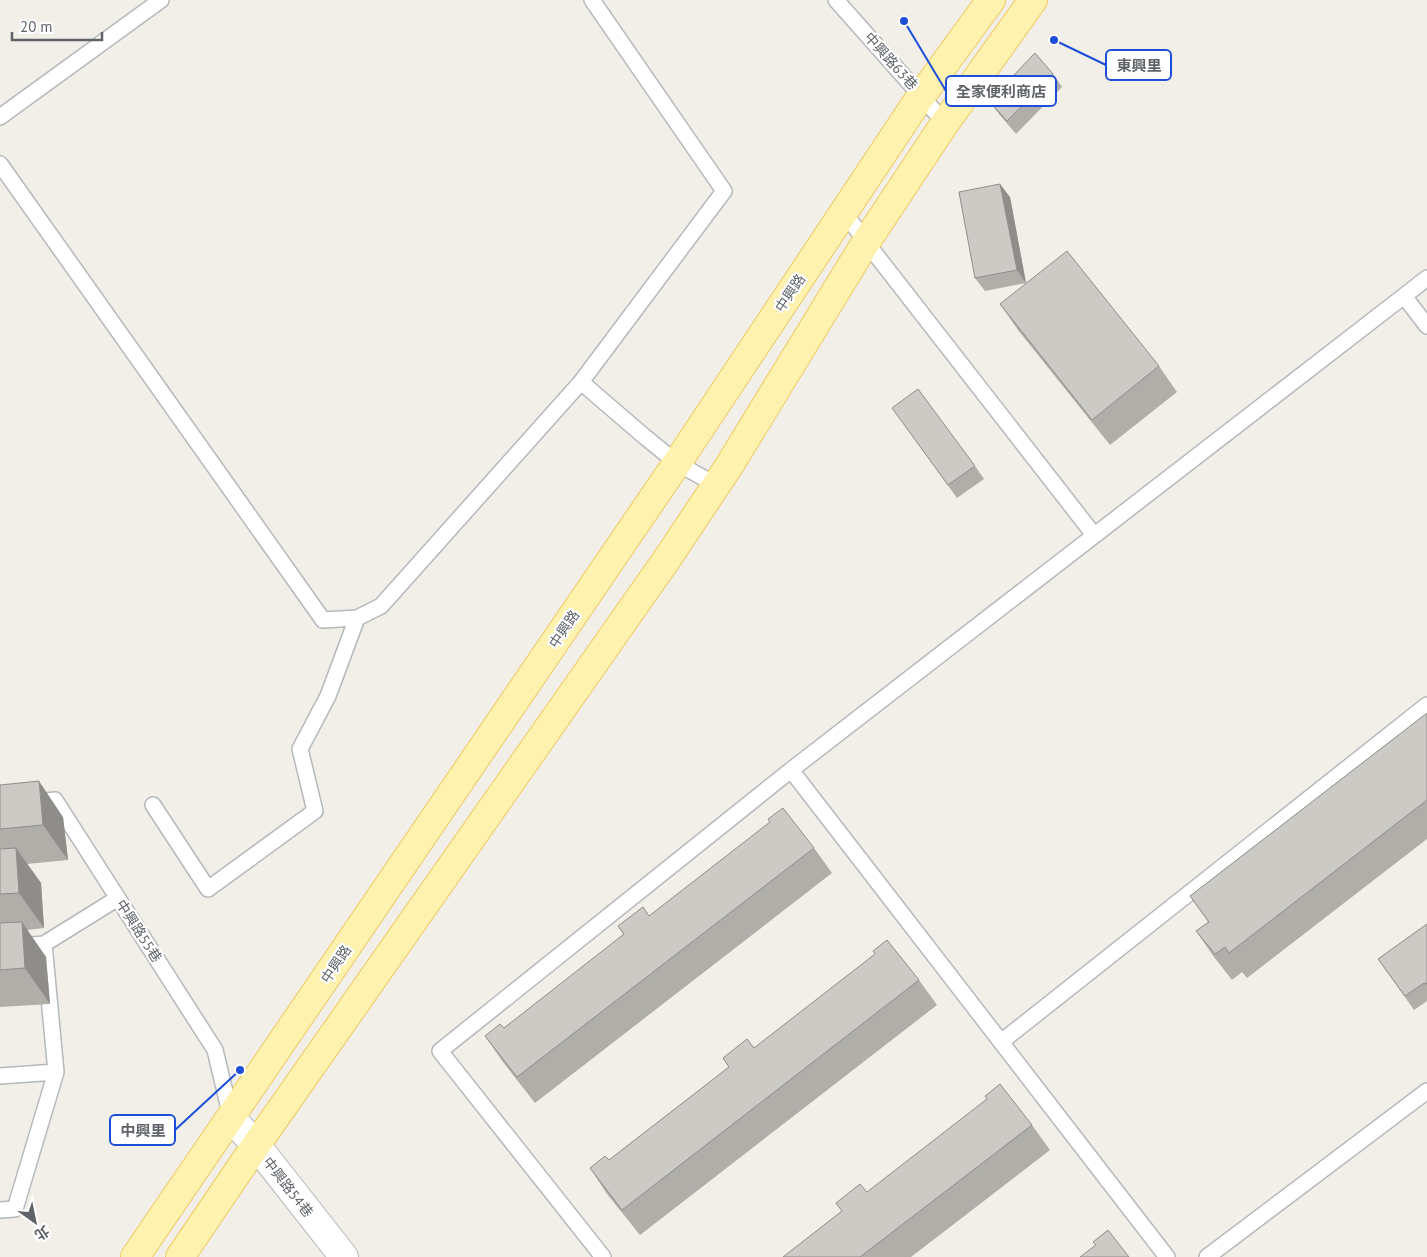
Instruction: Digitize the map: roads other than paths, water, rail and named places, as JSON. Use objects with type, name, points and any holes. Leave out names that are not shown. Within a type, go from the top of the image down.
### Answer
[{"type":"main road","name":"中興路","points":[[135,1257],[678,463],[921,96],[991,0]]},
{"type":"main road","points":[[180,1257],[256,1145],[655,575],[716,485],[866,242],[945,123],[1033,0]]},
{"type":"street","name":"中興路54巷","points":[[231,1118],[256,1145],[344,1257]]},
{"type":"lane","points":[[0,164],[323,620],[357,618],[380,606],[581,382],[724,191],[592,0]]},
{"type":"lane","name":"中興路63巷","points":[[836,0],[945,123]]},
{"type":"lane","points":[[0,117],[151,3]]},
{"type":"lane","points":[[844,212],[1094,535]]},
{"type":"lane","points":[[603,1257],[440,1051],[791,770],[1427,278]]},
{"type":"lane","points":[[1404,296],[1427,326]]},
{"type":"lane","points":[[581,382],[678,463],[716,485]]},
{"type":"lane","points":[[153,805],[208,889],[315,811],[300,749],[328,696],[357,618]]},
{"type":"lane","points":[[1001,1042],[1427,705]]},
{"type":"lane","points":[[791,770],[1167,1257]]},
{"type":"lane","name":"中興路55巷","points":[[0,806],[55,800],[215,1050],[231,1118]]},
{"type":"lane","points":[[0,948],[44,944],[118,898]]},
{"type":"lane","points":[[0,1210],[15,1209],[56,1072],[44,944]]},
{"type":"lane","points":[[0,1076],[56,1072]]},
{"type":"lane","points":[[1207,1257],[1427,1091]]},
{"type":"place","name":"全家便利商店","points":[[904,21]]},
{"type":"place","name":"東興里","points":[[1054,40]]},
{"type":"place","name":"中興里","points":[[240,1070]]}]
